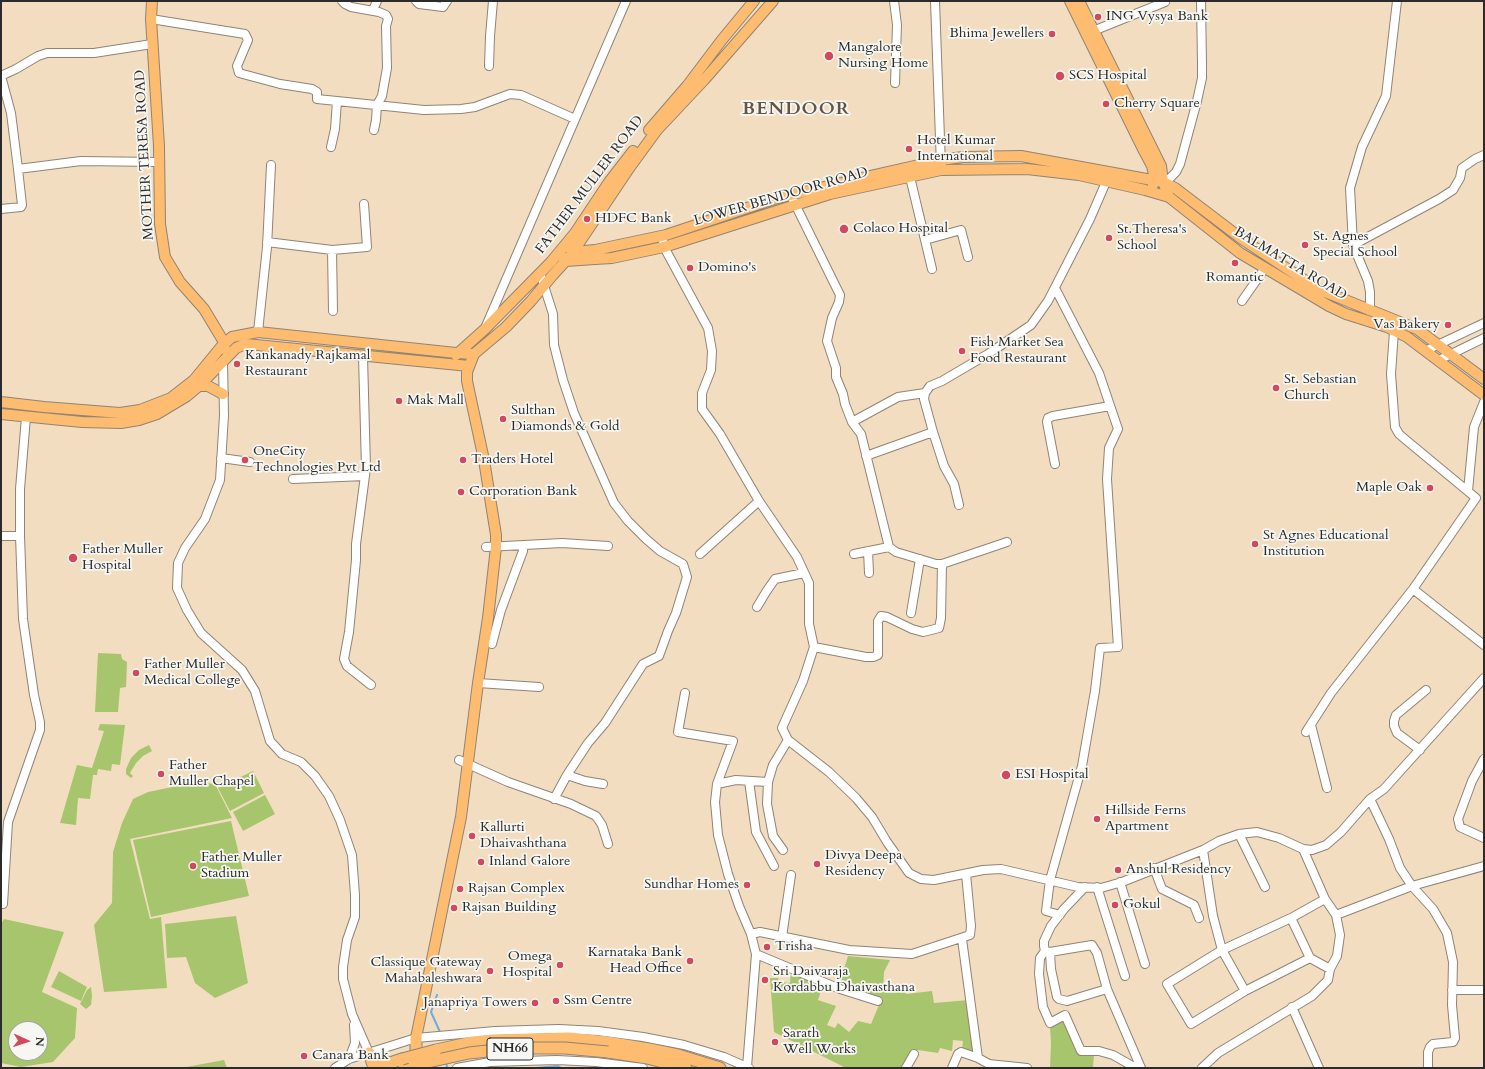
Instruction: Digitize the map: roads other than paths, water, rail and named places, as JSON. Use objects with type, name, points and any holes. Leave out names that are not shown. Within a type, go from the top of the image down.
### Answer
[{"type":"highway","points":[[416,1038],[416,1068]]},
{"type":"highway","name":"NH66","points":[[374,1068],[436,1050],[473,1042],[549,1038],[570,1038],[686,1068]]},
{"type":"highway","name":"NH66","points":[[404,1068],[469,1053],[515,1048],[607,1047],[670,1053],[720,1068]]},
{"type":"highway","points":[[369,1053],[374,1068]]},
{"type":"main road","name":"MOTHER TERESA ROAD","points":[[152,1],[151,19],[159,162],[160,224],[165,257],[180,282],[204,310],[225,344]]},
{"type":"main road","name":"FATHER MULLER ROAD","points":[[456,353],[485,329],[566,245],[609,182],[658,118],[687,86],[754,1]]},
{"type":"main road","points":[[416,1038],[461,817],[464,762],[488,618],[496,547],[496,534],[484,460],[467,381],[469,366],[474,354],[506,327],[574,252],[604,205],[657,130],[704,80],[773,1]]},
{"type":"main road","name":"BALMATTA ROAD","points":[[1070,1],[1158,181],[1169,197],[1240,253],[1329,306],[1346,314],[1407,336],[1484,395]]},
{"type":"main road","name":"BALMATTA ROAD","points":[[1079,1],[1161,166],[1158,181],[1153,192]]},
{"type":"main road","points":[[566,245],[574,252],[595,250],[662,236],[774,199],[791,195],[941,165],[963,158],[1021,156],[1158,181],[1176,188],[1242,239],[1318,289],[1417,329],[1484,379]]},
{"type":"main road","name":"LOWER BENDOOR ROAD","points":[[566,260],[612,258],[664,247],[830,194],[910,176],[941,165],[1027,169],[1078,175],[1169,197]]},
{"type":"main road","points":[[559,253],[566,260]]},
{"type":"main road","points":[[1,402],[120,413],[140,410],[171,398],[194,380],[232,337],[258,332],[474,354]]},
{"type":"main road","points":[[223,361],[225,344]]},
{"type":"main road","points":[[1,414],[60,421],[121,423],[139,420],[172,406],[199,386],[236,348],[246,344],[469,366]]},
{"type":"main road","points":[[454,365],[456,353]]},
{"type":"main road","points":[[199,386],[208,386],[223,394]]},
{"type":"street","points":[[342,1],[351,7],[374,10],[382,13],[388,19],[386,26],[387,68],[382,96],[377,105],[374,130]]},
{"type":"street","points":[[374,10],[377,1]]},
{"type":"street","points":[[416,1],[419,4],[443,7],[447,1]]},
{"type":"street","points":[[489,66],[490,29],[493,1]]},
{"type":"street","points":[[485,329],[626,1]]},
{"type":"street","points":[[894,1],[897,25],[895,83]]},
{"type":"street","points":[[935,1],[941,165]]},
{"type":"street","points":[[1158,181],[1170,178],[1176,172],[1180,164],[1197,101],[1202,78],[1201,1]]},
{"type":"street","points":[[1370,311],[1370,292],[1368,281],[1354,245],[1350,188],[1362,147],[1386,96],[1397,1]]},
{"type":"street","points":[[1093,30],[1165,2]]},
{"type":"street","points":[[151,19],[244,34],[248,40],[237,66],[239,73],[280,84],[312,89],[317,92],[317,99],[377,105],[391,108],[424,110],[475,107],[510,94],[521,96],[575,119]]},
{"type":"street","points":[[1,209],[21,207],[22,205],[11,113],[1,76],[16,70],[38,56],[47,53],[94,53],[152,44]]},
{"type":"street","points":[[331,147],[335,129],[337,101]]},
{"type":"street","points":[[1354,245],[1453,190],[1460,178],[1462,168],[1484,155]]},
{"type":"street","points":[[18,170],[81,161],[159,162]]},
{"type":"street","points":[[258,332],[267,242],[271,165]]},
{"type":"street","points":[[910,176],[932,269]]},
{"type":"street","points":[[960,506],[954,484],[944,466],[933,432],[924,399],[925,392],[930,386],[942,381],[988,354],[1031,326],[1055,288],[1090,219],[1106,182]]},
{"type":"street","points":[[791,195],[840,295],[839,302],[832,318],[827,341],[836,368],[836,377],[843,394],[845,404],[852,422],[861,434],[889,547],[896,552],[936,564],[942,564],[1007,542]]},
{"type":"street","points":[[267,242],[332,250],[367,247],[364,204]]},
{"type":"street","points":[[925,240],[961,230],[968,257]]},
{"type":"street","points":[[662,236],[664,247],[708,328],[712,351],[711,370],[702,393],[702,409],[720,434],[759,501],[797,557],[809,583],[809,624],[814,647],[803,681],[782,728],[788,740],[829,772],[856,798],[872,817],[887,842],[909,873],[921,879],[934,880],[983,870],[1001,869],[1078,887],[1101,888],[1203,850],[1219,841],[1239,834],[1257,832],[1312,850],[1326,846],[1341,832],[1370,799],[1384,789],[1484,678]]},
{"type":"street","points":[[332,250],[333,311]]},
{"type":"street","points":[[1242,301],[1265,268]]},
{"type":"street","points":[[540,273],[554,314],[554,345],[563,380],[574,413],[614,503],[628,521],[646,539],[660,550],[683,564],[687,577],[676,613],[659,656],[643,664],[605,723],[588,743],[567,775],[554,799]]},
{"type":"street","points":[[1055,288],[1099,373],[1118,429],[1109,448],[1107,480],[1118,646],[1100,648],[1095,691],[1082,766],[1050,880],[1046,910],[1060,915]]},
{"type":"street","points":[[1427,350],[1484,324]]},
{"type":"street","points":[[1306,732],[1331,694],[1413,589],[1476,498],[1403,437],[1396,427],[1392,374],[1394,331]]},
{"type":"street","points":[[1439,360],[1484,338]]},
{"type":"street","points":[[363,356],[366,417],[366,468],[356,544],[356,560],[349,632],[344,659],[347,666],[371,685]]},
{"type":"street","points":[[223,361],[224,415],[220,480],[205,519],[185,548],[178,563],[177,588],[187,610],[201,633],[242,670],[255,691],[270,741],[282,754],[301,762],[315,776],[329,796],[340,820],[352,855],[355,895],[355,917],[347,940],[343,967],[343,979],[352,1014],[355,1043],[349,1059]]},
{"type":"street","points":[[852,422],[898,397],[925,392]]},
{"type":"street","points":[[1468,491],[1474,427],[1484,402]]},
{"type":"street","points":[[1055,464],[1047,422],[1048,418],[1110,406]]},
{"type":"street","points":[[1,904],[3,904],[4,828],[8,822],[40,730],[40,722],[34,695],[23,619],[20,488],[26,417]]},
{"type":"street","points":[[866,456],[933,432]]},
{"type":"street","points":[[221,458],[250,462]]},
{"type":"street","points":[[293,479],[365,476]]},
{"type":"street","points":[[700,554],[759,501]]},
{"type":"street","points":[[1,536],[20,536]]},
{"type":"street","points":[[486,547],[562,543],[608,546]]},
{"type":"street","points":[[492,644],[501,610],[524,545]]},
{"type":"street","points":[[854,554],[889,547]]},
{"type":"street","points":[[868,551],[869,573]]},
{"type":"street","points":[[911,614],[920,559]]},
{"type":"street","points":[[814,647],[866,657],[878,655],[878,621],[881,616],[887,617],[922,632],[939,628],[941,618],[942,564]]},
{"type":"street","points":[[757,606],[775,579],[804,573]]},
{"type":"street","points":[[1413,589],[1484,645]]},
{"type":"street","points":[[478,683],[539,687]]},
{"type":"street","points":[[1420,750],[1397,733],[1394,726],[1394,721],[1396,715],[1426,690]]},
{"type":"street","points":[[335,1068],[349,1059],[416,1038],[559,1028],[643,1037],[693,1048],[724,1057],[748,1067],[756,954],[751,934],[728,874],[718,835],[715,802],[717,784],[733,741],[678,732],[685,693]]},
{"type":"street","points":[[1311,725],[1327,788]]},
{"type":"street","points":[[783,850],[773,836],[767,804],[768,782],[773,765],[788,740]]},
{"type":"street","points":[[1484,759],[1472,781],[1458,820],[1460,827],[1484,838]]},
{"type":"street","points":[[464,762],[508,782],[571,804],[596,816],[602,825],[608,844]]},
{"type":"street","points":[[567,775],[585,781],[603,784]]},
{"type":"street","points":[[717,784],[736,780],[768,782]]},
{"type":"street","points":[[749,781],[756,832],[774,866]]},
{"type":"street","points":[[1370,799],[1389,839],[1400,868],[1412,886],[1433,909],[1447,933],[1453,962],[1452,990],[1455,1041],[1433,1044],[1430,1046],[1428,1052],[1428,1068]]},
{"type":"street","points":[[1239,834],[1265,887]]},
{"type":"street","points":[[1202,1068],[1218,1053],[1312,996],[1328,980],[1330,970],[1337,956],[1340,934],[1336,915],[1325,898],[1303,848]]},
{"type":"street","points":[[1203,850],[1213,916],[1222,950],[1245,991]]},
{"type":"street","points":[[1336,915],[1412,886],[1484,866]]},
{"type":"street","points":[[1154,868],[1162,889],[1194,905],[1199,918]]},
{"type":"street","points":[[751,934],[760,932],[849,950],[912,954],[962,939],[970,935],[971,926],[966,874]]},
{"type":"street","points":[[782,937],[791,875]]},
{"type":"street","points":[[1120,882],[1145,964]]},
{"type":"street","points":[[1085,887],[1051,926],[1044,941],[1044,946],[1047,951],[1057,997],[1059,999],[1066,1001],[1108,989]]},
{"type":"street","points":[[1097,888],[1125,976]]},
{"type":"street","points":[[1310,958],[1245,991],[1191,1024],[1167,984],[1222,950],[1291,918],[1325,898]]},
{"type":"street","points":[[1291,918],[1310,958],[1330,970]]},
{"type":"street","points":[[962,939],[978,1058]]},
{"type":"street","points":[[1136,1068],[1125,1065],[1113,1055],[1099,1051],[1081,1051],[1065,1015],[1050,1023],[1042,1007],[1039,974],[1040,958],[1047,951],[1092,945],[1097,953],[1108,989],[1141,1068]]},
{"type":"street","points":[[756,954],[840,989],[878,1001]]},
{"type":"street","points":[[1452,990],[1484,990]]},
{"type":"street","points":[[1292,1007],[1319,1068]]},
{"type":"street","points":[[352,1014],[369,1053]]},
{"type":"street","points":[[952,1068],[958,1054],[961,1052],[989,1064],[1027,1068]]},
{"type":"street","points":[[906,1068],[914,1054]]},
{"type":"street","points":[[458,1068],[490,1062],[512,1061],[570,1064],[596,1062],[643,1068]]},
{"type":"waterway","points":[[437,995],[431,1012],[440,1032]]},
{"type":"waterway","points":[[446,1061],[447,1068]]},
{"type":"waterway","points":[[446,1061],[447,1068]]},
{"type":"waterway","points":[[536,1068],[558,1066],[561,1068]]},
{"type":"place","name":"ING Vysya Bank","points":[[1098,17]]},
{"type":"place","name":"Bhima Jewellers","points":[[1052,34]]},
{"type":"place","name":"Mangalore Nursing Home","points":[[829,56]]},
{"type":"place","name":"SCS Hospital","points":[[1060,76]]},
{"type":"place","name":"Cherry Square","points":[[1106,104]]},
{"type":"place","name":"Hotel Kumar International","points":[[909,149]]},
{"type":"place","name":"HDFC Bank","points":[[587,219]]},
{"type":"place","name":"Colaco Hospital","points":[[844,229]]},
{"type":"place","name":"St.Theresa's School","points":[[1109,238]]},
{"type":"place","name":"St. Agnes Special School","points":[[1305,245]]},
{"type":"place","name":"Romantic","points":[[1235,263]]},
{"type":"place","name":"Domino's","points":[[690,268]]},
{"type":"place","name":"Vas Bakery","points":[[1448,325]]},
{"type":"place","name":"Fish Market Sea Food Restaurant","points":[[962,351]]},
{"type":"place","name":"Kankanady Rajkamal Restaurant","points":[[237,364]]},
{"type":"place","name":"St. Sebastian Church","points":[[1276,388]]},
{"type":"place","name":"Mak Mall","points":[[399,401]]},
{"type":"place","name":"Sulthan Diamonds & Gold","points":[[503,419]]},
{"type":"place","name":"OneCity Technologies Pvt Ltd","points":[[245,460]]},
{"type":"place","name":"Traders Hotel","points":[[463,460]]},
{"type":"place","name":"Maple Oak","points":[[1430,488]]},
{"type":"place","name":"Corporation Bank","points":[[461,492]]},
{"type":"place","name":"St Agnes Educational Institution","points":[[1255,544]]},
{"type":"place","name":"Father Muller Hospital","points":[[73,558]]},
{"type":"place","name":"Father Muller Medical College","points":[[136,673]]},
{"type":"place","name":"Father Muller Chapel","points":[[161,774]]},
{"type":"place","name":"ESI Hospital","points":[[1006,775]]},
{"type":"place","name":"Hillside Ferns Apartment","points":[[1097,819]]},
{"type":"place","name":"Kallurti Dhaivashthana","points":[[472,836]]},
{"type":"place","name":"Inland Galore","points":[[481,862]]},
{"type":"place","name":"Divya Deepa Residency","points":[[817,864]]},
{"type":"place","name":"Father Muller Stadium","points":[[193,866]]},
{"type":"place","name":"Anshul Residency","points":[[1118,870]]},
{"type":"place","name":"Sundhar Homes","points":[[747,885]]},
{"type":"place","name":"Rajsan Complex","points":[[460,889]]},
{"type":"place","name":"Gokul","points":[[1115,905]]},
{"type":"place","name":"Rajsan Building","points":[[454,908]]},
{"type":"place","name":"Trisha","points":[[767,947]]},
{"type":"place","name":"Karnataka Bank Head Office","points":[[690,961]]},
{"type":"place","name":"Omega Hospital","points":[[560,965]]},
{"type":"place","name":"Classique Gateway Mahabaleshwara","points":[[490,971]]},
{"type":"place","name":"Sri Daivaraja Kordabbu Dhaivasthana","points":[[765,980]]},
{"type":"place","name":"Ssm Centre","points":[[556,1001]]},
{"type":"place","name":"Janapriya Towers","points":[[535,1003]]},
{"type":"place","name":"Sarath Well Works","points":[[775,1042]]},
{"type":"place","name":"Canara Bank","points":[[304,1056]]},
{"type":"district","name":"BENDOOR","points":[[796,110]]}]
